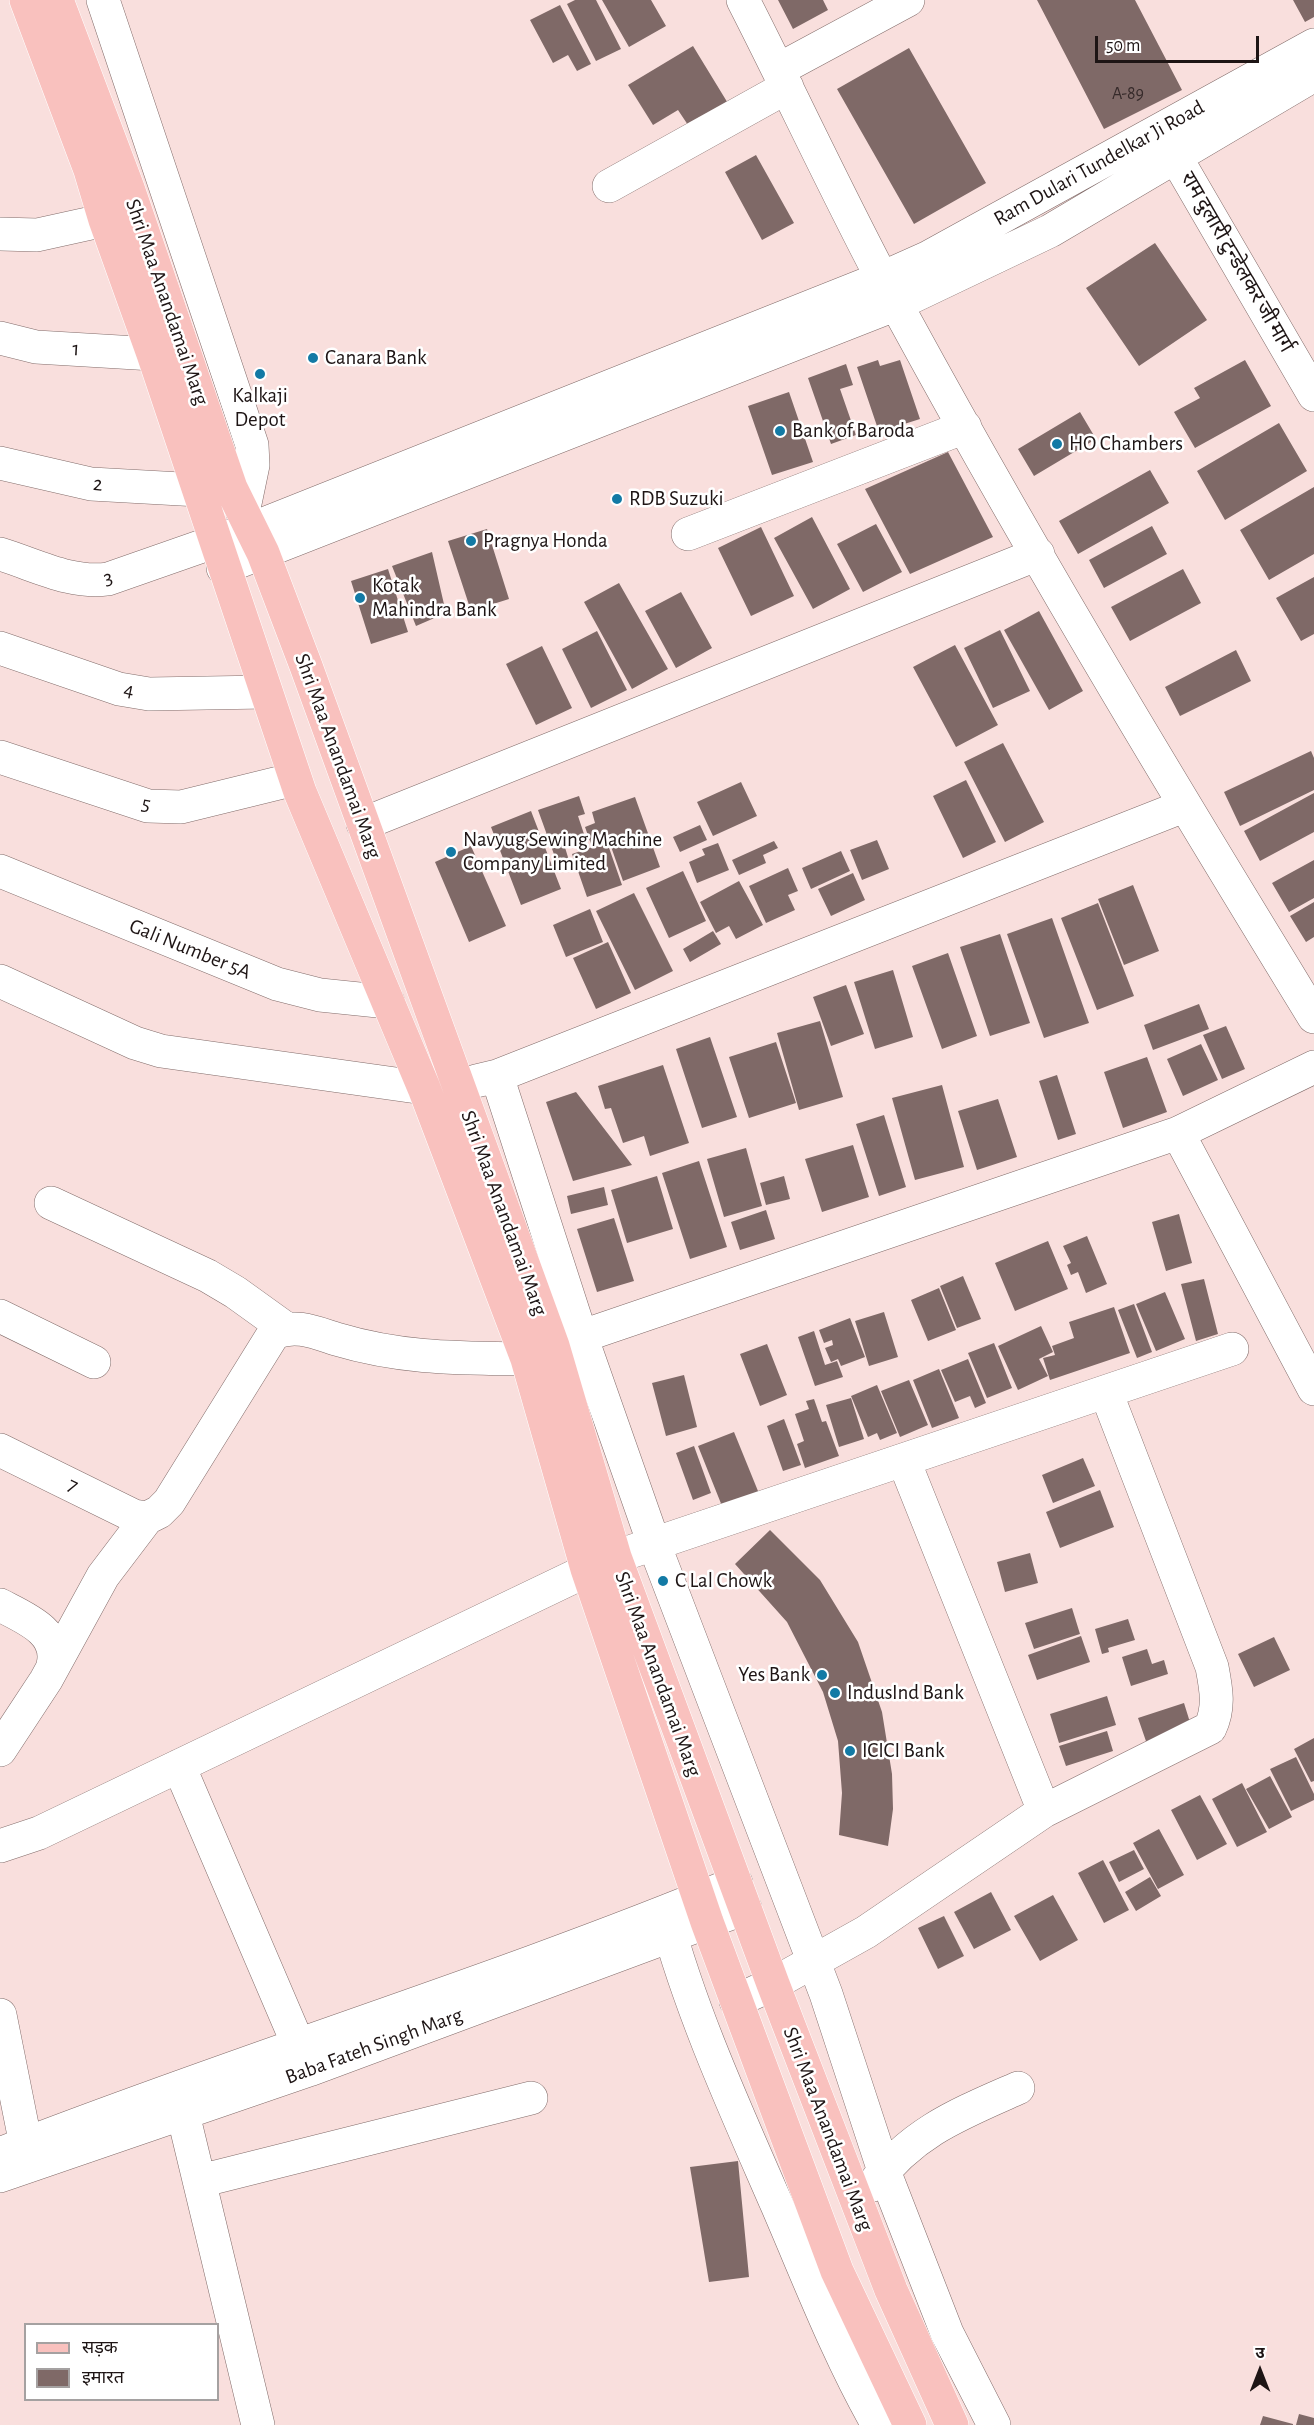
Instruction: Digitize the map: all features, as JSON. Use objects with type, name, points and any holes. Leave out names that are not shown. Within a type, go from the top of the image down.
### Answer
[{"type":"main road","name":"Shri Maa Anandamai Marg","points":[[26,0],[90,170],[265,692],[323,852],[424,1088],[554,1347]]},
{"type":"main road","name":"Shri Maa Anandamai Marg","points":[[57,0],[128,188],[231,488],[252,532],[363,824],[554,1347],[601,1563],[703,1910],[837,2271],[910,2425]]},
{"type":"main road","name":"Shri Maa Anandamai Marg","points":[[601,1563],[741,1895],[891,2290],[952,2425]]},
{"type":"street","points":[[103,0],[165,179],[252,444],[252,532]]},
{"type":"street","points":[[743,0],[890,291],[965,427],[1184,806],[1314,1017]]},
{"type":"street","points":[[609,186],[908,0]]},
{"type":"street","name":"Ram Dulari Tundelkar Ji Road","points":[[252,532],[1050,231],[1167,143],[1314,45]]},
{"type":"street","name":"Ram Dulari Tundelkar Ji Road","points":[[1167,143],[1314,75]]},
{"type":"street","name":"राम दुलारी टुन्डेलकर जी मार्ग","points":[[1167,143],[1314,395]]},
{"type":"street","points":[[128,188],[165,179]]},
{"type":"street","points":[[0,234],[37,234],[105,220]]},
{"type":"street","name":"1","points":[[0,338],[36,347],[153,354]]},
{"type":"street","points":[[688,534],[965,427]]},
{"type":"street","name":"2","points":[[0,463],[91,484],[199,490]]},
{"type":"street","name":"3","points":[[0,554],[72,578],[89,581],[108,579],[219,554],[252,532]]},
{"type":"street","points":[[363,824],[1038,554]]},
{"type":"street","name":"4","points":[[0,648],[119,689],[149,694],[265,692]]},
{"type":"street","name":"5","points":[[0,757],[148,806],[166,808],[181,807],[296,779]]},
{"type":"street","points":[[457,1085],[497,1076],[1184,806]]},
{"type":"street","name":"Gali Number 5A","points":[[0,871],[278,984],[320,995],[388,1002]]},
{"type":"street","points":[[0,981],[135,1043],[161,1051],[424,1088]]},
{"type":"street","points":[[0,1750],[53,1665],[103,1576],[147,1518],[159,1512],[169,1502],[274,1332],[296,1327],[352,1344],[421,1357],[554,1347],[1178,1133],[1314,1067]]},
{"type":"street","points":[[497,1076],[554,1347],[654,1544],[813,1960],[884,2171],[947,2333],[994,2425]]},
{"type":"street","points":[[1178,1133],[1310,1373]]},
{"type":"street","points":[[51,1203],[208,1276],[235,1292],[285,1328]]},
{"type":"street","points":[[0,1316],[94,1362]]},
{"type":"street","points":[[0,1846],[39,1833],[601,1563],[1232,1348]]},
{"type":"street","points":[[736,2001],[773,1984],[866,1932],[1044,1811],[1210,1728],[1215,1718],[1218,1697],[1212,1667],[1106,1392]]},
{"type":"street","name":"7","points":[[0,1450],[134,1516],[147,1518]]},
{"type":"street","points":[[904,1461],[1044,1811]]},
{"type":"street","points":[[5,1608],[51,1638],[56,1652],[53,1665]]},
{"type":"street","points":[[179,1766],[298,2044]]},
{"type":"street","name":"Baba Fateh Singh Marg","points":[[14,2160],[667,1924],[741,1895]]},
{"type":"street","points":[[667,1924],[680,1968],[748,2139],[845,2362],[878,2425]]},
{"type":"street","name":"Baba Fateh Singh Marg","points":[[181,2101],[298,2044],[667,1924]]},
{"type":"street","points":[[0,2015],[14,2160]]},
{"type":"street","points":[[858,2206],[884,2171],[906,2147],[934,2128],[966,2111],[1018,2088]]},
{"type":"street","points":[[200,2181],[531,2098]]},
{"type":"street","points":[[181,2101],[258,2425]]},
{"type":"building","points":[[575,0],[596,0],[621,49],[596,61],[567,4]]},
{"type":"building","points":[[602,0],[651,0],[666,26],[629,47]]},
{"type":"building","points":[[778,0],[823,0],[828,10],[793,29]]},
{"type":"building","points":[[1037,0],[1135,0],[1182,90],[1104,129]]},
{"type":"building","points":[[1293,0],[1314,0],[1314,17],[1305,22]]},
{"type":"building","points":[[560,5],[591,64],[577,71],[568,55],[553,63],[530,20]]},
{"type":"building","points":[[693,46],[729,105],[690,128],[678,110],[653,125],[628,85]]},
{"type":"building","points":[[909,48],[986,183],[914,224],[837,89]]},
{"type":"building","points":[[756,155],[794,223],[762,240],[725,172]]},
{"type":"building","points":[[1155,243],[1207,320],[1139,366],[1086,288]]},
{"type":"building","points":[[878,360],[880,366],[900,360],[920,419],[879,432],[857,367]]},
{"type":"building","points":[[1245,360],[1271,406],[1195,448],[1174,412],[1200,398],[1194,388]]},
{"type":"building","points":[[846,364],[853,385],[840,389],[856,435],[831,444],[808,378]]},
{"type":"building","points":[[789,392],[813,462],[772,475],[748,406]]},
{"type":"building","name":"HO Chambers","points":[[1080,412],[1096,439],[1034,476],[1018,449]]},
{"type":"building","points":[[1279,423],[1307,471],[1225,520],[1197,471]]},
{"type":"building","points":[[948,452],[993,537],[910,574],[865,489]]},
{"type":"building","points":[[1150,470],[1169,503],[1078,554],[1059,521]]},
{"type":"building","points":[[1314,487],[1314,554],[1269,580],[1240,530]]},
{"type":"building","points":[[812,517],[850,589],[813,609],[774,538]]},
{"type":"building","points":[[876,524],[902,572],[863,592],[837,544]]},
{"type":"building","points":[[1152,526],[1167,554],[1104,588],[1089,560]]},
{"type":"building","points":[[761,527],[794,596],[751,616],[718,548]]},
{"type":"building","points":[[487,529],[509,599],[471,611],[448,541]]},
{"type":"building","points":[[432,552],[446,613],[416,626],[392,566]]},
{"type":"building","points":[[388,569],[408,632],[371,644],[351,581]]},
{"type":"building","points":[[1183,569],[1201,603],[1130,641],[1111,607]]},
{"type":"building","points":[[1314,577],[1314,634],[1301,641],[1276,598]]},
{"type":"building","points":[[619,583],[668,669],[632,689],[584,602]]},
{"type":"building","points":[[681,592],[712,648],[676,668],[645,611]]},
{"type":"building","points":[[1039,611],[1083,691],[1049,710],[1004,630]]},
{"type":"building","points":[[1000,630],[1030,691],[993,708],[964,648]]},
{"type":"building","points":[[597,631],[627,690],[591,708],[562,649]]},
{"type":"building","points":[[955,645],[998,725],[956,747],[913,667]]},
{"type":"building","points":[[542,646],[572,708],[536,725],[506,664]]},
{"type":"building","points":[[1236,650],[1251,681],[1180,716],[1165,687]]},
{"type":"building","points":[[1003,743],[1044,822],[1005,842],[964,762]]},
{"type":"building","points":[[1311,751],[1314,758],[1314,790],[1240,826],[1224,792]]},
{"type":"building","points":[[966,780],[996,842],[963,858],[933,796]]},
{"type":"building","points":[[741,782],[757,816],[713,836],[697,802]]},
{"type":"building","points":[[1314,793],[1314,832],[1260,861],[1244,831]]},
{"type":"building","points":[[579,796],[585,814],[578,816],[584,834],[563,841],[571,867],[560,871],[538,810]]},
{"type":"building","points":[[635,797],[660,867],[623,881],[608,838],[591,844],[585,827],[595,823],[592,812]]},
{"type":"building","points":[[531,811],[561,889],[521,905],[491,827]]},
{"type":"building","points":[[700,825],[707,840],[680,852],[673,837]]},
{"type":"building","points":[[877,840],[889,869],[862,880],[850,850]]},
{"type":"building","points":[[774,841],[778,848],[763,855],[766,863],[739,875],[732,860]]},
{"type":"building","points":[[607,842],[622,885],[587,897],[572,854]]},
{"type":"building","points":[[718,843],[729,870],[697,883],[689,862],[705,855],[702,849]]},
{"type":"building","points":[[471,846],[506,926],[469,942],[435,862]]},
{"type":"building","points":[[841,851],[850,871],[811,889],[802,868]]},
{"type":"building","points":[[1314,860],[1314,898],[1289,912],[1272,883]]},
{"type":"building","points":[[788,868],[798,891],[788,895],[795,910],[766,923],[749,886]]},
{"type":"building","points":[[683,871],[706,921],[669,938],[646,888]]},
{"type":"building","points":[[853,873],[865,900],[831,916],[818,889]]},
{"type":"building","points":[[739,881],[763,925],[736,939],[729,926],[716,933],[700,902]]},
{"type":"building","points":[[1133,885],[1159,951],[1124,965],[1098,899]]},
{"type":"building","points":[[634,893],[673,971],[635,990],[596,911]]},
{"type":"building","points":[[1314,902],[1314,937],[1306,942],[1290,916]]},
{"type":"building","points":[[1098,903],[1134,996],[1097,1010],[1061,918]]},
{"type":"building","points":[[590,909],[603,942],[566,957],[553,925]]},
{"type":"building","points":[[1052,918],[1089,1023],[1044,1038],[1007,934]]},
{"type":"building","points":[[713,931],[721,944],[690,962],[683,949]]},
{"type":"building","points":[[1000,934],[1030,1023],[990,1036],[960,947]]},
{"type":"building","points":[[608,942],[631,993],[596,1009],[573,958]]},
{"type":"building","points":[[948,953],[977,1036],[942,1049],[912,966]]},
{"type":"building","points":[[893,970],[913,1037],[875,1049],[854,982]]},
{"type":"building","points":[[846,985],[864,1034],[831,1046],[813,997]]},
{"type":"building","points":[[1199,1004],[1209,1029],[1153,1050],[1144,1025]]},
{"type":"building","points":[[820,1021],[843,1097],[799,1110],[777,1033]]},
{"type":"building","points":[[1226,1026],[1245,1069],[1222,1079],[1203,1035]]},
{"type":"building","points":[[710,1037],[737,1117],[702,1128],[676,1049]]},
{"type":"building","points":[[776,1042],[796,1103],[749,1118],[729,1057]]},
{"type":"building","points":[[1201,1044],[1218,1080],[1183,1096],[1167,1059]]},
{"type":"building","points":[[1147,1057],[1167,1112],[1123,1128],[1104,1072]]},
{"type":"building","points":[[663,1065],[689,1143],[650,1156],[644,1136],[623,1143],[611,1108],[605,1109],[598,1086]]},
{"type":"building","points":[[1057,1075],[1076,1134],[1058,1140],[1039,1081]]},
{"type":"building","points":[[942,1085],[964,1167],[915,1180],[892,1098]]},
{"type":"building","points":[[576,1092],[632,1165],[573,1181],[546,1102]]},
{"type":"building","points":[[998,1099],[1017,1157],[977,1170],[958,1111]]},
{"type":"building","points":[[884,1115],[906,1187],[879,1196],[856,1124]]},
{"type":"building","points":[[853,1145],[869,1197],[822,1212],[805,1159]]},
{"type":"building","points":[[746,1148],[762,1206],[724,1217],[707,1159]]},
{"type":"building","points":[[699,1161],[727,1247],[690,1259],[662,1173]]},
{"type":"building","points":[[657,1176],[673,1229],[627,1243],[611,1190]]},
{"type":"building","points":[[784,1176],[790,1199],[766,1205],[760,1183]]},
{"type":"building","points":[[604,1187],[608,1205],[571,1214],[567,1196]]},
{"type":"building","points":[[766,1210],[775,1239],[740,1250],[731,1222]]},
{"type":"building","points":[[1179,1214],[1192,1263],[1166,1271],[1152,1222]]},
{"type":"building","points":[[614,1218],[634,1281],[597,1292],[577,1229]]},
{"type":"building","points":[[1087,1236],[1107,1284],[1086,1293],[1078,1272],[1071,1275],[1067,1265],[1071,1263],[1063,1246]]},
{"type":"building","points":[[1048,1241],[1068,1289],[1015,1311],[995,1263]]},
{"type":"building","points":[[963,1276],[981,1319],[957,1328],[940,1286]]},
{"type":"building","points":[[1204,1279],[1218,1334],[1196,1341],[1181,1284]]},
{"type":"building","points":[[939,1288],[956,1330],[928,1341],[911,1300]]},
{"type":"building","points":[[1165,1292],[1185,1339],[1156,1351],[1136,1304]]},
{"type":"building","points":[[1134,1304],[1152,1352],[1137,1358],[1118,1310]]},
{"type":"building","points":[[1114,1307],[1130,1353],[1050,1380],[1043,1358],[1055,1355],[1052,1346],[1074,1338],[1069,1322]]},
{"type":"building","points":[[884,1312],[898,1357],[869,1366],[855,1321]]},
{"type":"building","points":[[850,1318],[865,1357],[841,1366],[838,1359],[831,1362],[825,1348],[833,1345],[832,1340],[824,1343],[819,1330]]},
{"type":"building","points":[[1041,1326],[1053,1352],[1039,1359],[1048,1376],[1018,1390],[998,1346]]},
{"type":"building","points":[[814,1331],[825,1365],[837,1361],[843,1377],[815,1386],[798,1337]]},
{"type":"building","points":[[994,1343],[1012,1388],[987,1398],[968,1353]]},
{"type":"building","points":[[767,1344],[787,1395],[760,1406],[740,1354]]},
{"type":"building","points":[[968,1359],[986,1403],[975,1408],[970,1396],[955,1402],[941,1370]]},
{"type":"building","points":[[939,1369],[959,1418],[932,1428],[913,1380]]},
{"type":"building","points":[[684,1375],[697,1427],[666,1436],[652,1383]]},
{"type":"building","points":[[909,1380],[928,1425],[900,1437],[881,1391]]},
{"type":"building","points":[[877,1385],[897,1433],[880,1440],[877,1433],[868,1437],[851,1396]]},
{"type":"building","points":[[851,1398],[864,1439],[839,1447],[826,1405]]},
{"type":"building","points":[[814,1399],[822,1422],[826,1421],[839,1456],[805,1468],[797,1444],[804,1441],[795,1414],[809,1409],[806,1401]]},
{"type":"building","points":[[784,1419],[801,1465],[783,1471],[767,1426]]},
{"type":"building","points":[[734,1432],[760,1496],[724,1511],[698,1446]]},
{"type":"building","points":[[694,1446],[711,1493],[693,1500],[676,1453]]},
{"type":"building","points":[[1083,1458],[1095,1486],[1053,1503],[1042,1475]]},
{"type":"building","points":[[1100,1490],[1114,1527],[1060,1548],[1046,1512]]},
{"type":"building","points":[[770,1530],[820,1580],[858,1642],[882,1712],[892,1774],[893,1809],[888,1846],[839,1835],[842,1793],[838,1741],[823,1692],[787,1622],[735,1564]]},
{"type":"building","points":[[1030,1553],[1038,1583],[1005,1592],[997,1562]]},
{"type":"building","points":[[1072,1608],[1080,1634],[1034,1649],[1025,1623]]},
{"type":"building","points":[[1128,1619],[1135,1640],[1108,1648],[1109,1652],[1102,1654],[1095,1629]]},
{"type":"building","points":[[1081,1636],[1090,1662],[1037,1680],[1028,1655]]},
{"type":"building","points":[[1274,1637],[1290,1670],[1254,1687],[1238,1654]]},
{"type":"building","points":[[1147,1649],[1152,1664],[1164,1660],[1168,1674],[1131,1686],[1122,1657]]},
{"type":"building","points":[[1107,1696],[1116,1725],[1059,1743],[1050,1714]]},
{"type":"building","points":[[1184,1703],[1193,1732],[1148,1747],[1138,1718]]},
{"type":"building","points":[[1107,1731],[1113,1751],[1066,1766],[1059,1746]]},
{"type":"building","points":[[1314,1738],[1314,1781],[1311,1782],[1294,1749]]},
{"type":"building","points":[[1296,1757],[1314,1794],[1314,1800],[1291,1811],[1270,1769]]},
{"type":"building","points":[[1270,1776],[1292,1817],[1269,1829],[1246,1789]]},
{"type":"building","points":[[1242,1783],[1267,1832],[1237,1847],[1212,1799]]},
{"type":"building","points":[[1200,1795],[1227,1844],[1197,1860],[1171,1810]]},
{"type":"building","points":[[1159,1829],[1184,1875],[1158,1889],[1133,1843]]},
{"type":"building","points":[[1134,1850],[1144,1869],[1119,1882],[1109,1862]]},
{"type":"building","points":[[1103,1860],[1129,1910],[1104,1923],[1078,1873]]},
{"type":"building","points":[[1150,1877],[1161,1896],[1136,1911],[1125,1892]]},
{"type":"building","points":[[991,1892],[1011,1930],[974,1949],[954,1912]]},
{"type":"building","points":[[1053,1895],[1078,1940],[1040,1961],[1014,1916]]},
{"type":"building","points":[[944,1916],[964,1956],[938,1969],[918,1928]]},
{"type":"building","points":[[738,2161],[749,2277],[709,2282],[690,2167]]},
{"type":"building","points":[[1299,2414],[1314,2418],[1314,2425],[1296,2425]]},
{"type":"building","points":[[1263,2416],[1293,2424],[1293,2425],[1260,2425]]},
{"type":"place","name":"Canara Bank","points":[[313,358]]},
{"type":"place","name":"Kalkaji Depot","points":[[260,374]]},
{"type":"place","name":"Bank of Baroda","points":[[780,431]]},
{"type":"place","name":"HO Chambers","points":[[1057,444]]},
{"type":"place","name":"RDB Suzuki","points":[[617,499]]},
{"type":"place","name":"Pragnya Honda","points":[[471,541]]},
{"type":"place","name":"Kotak Mahindra Bank","points":[[360,598]]},
{"type":"place","name":"Navyug Sewing Machine Company Limited","points":[[451,852]]},
{"type":"place","name":"C Lal Chowk","points":[[663,1581]]},
{"type":"place","name":"Yes Bank","points":[[822,1675]]},
{"type":"place","name":"IndusInd Bank","points":[[835,1693]]},
{"type":"place","name":"ICICI Bank","points":[[850,1751]]}]
